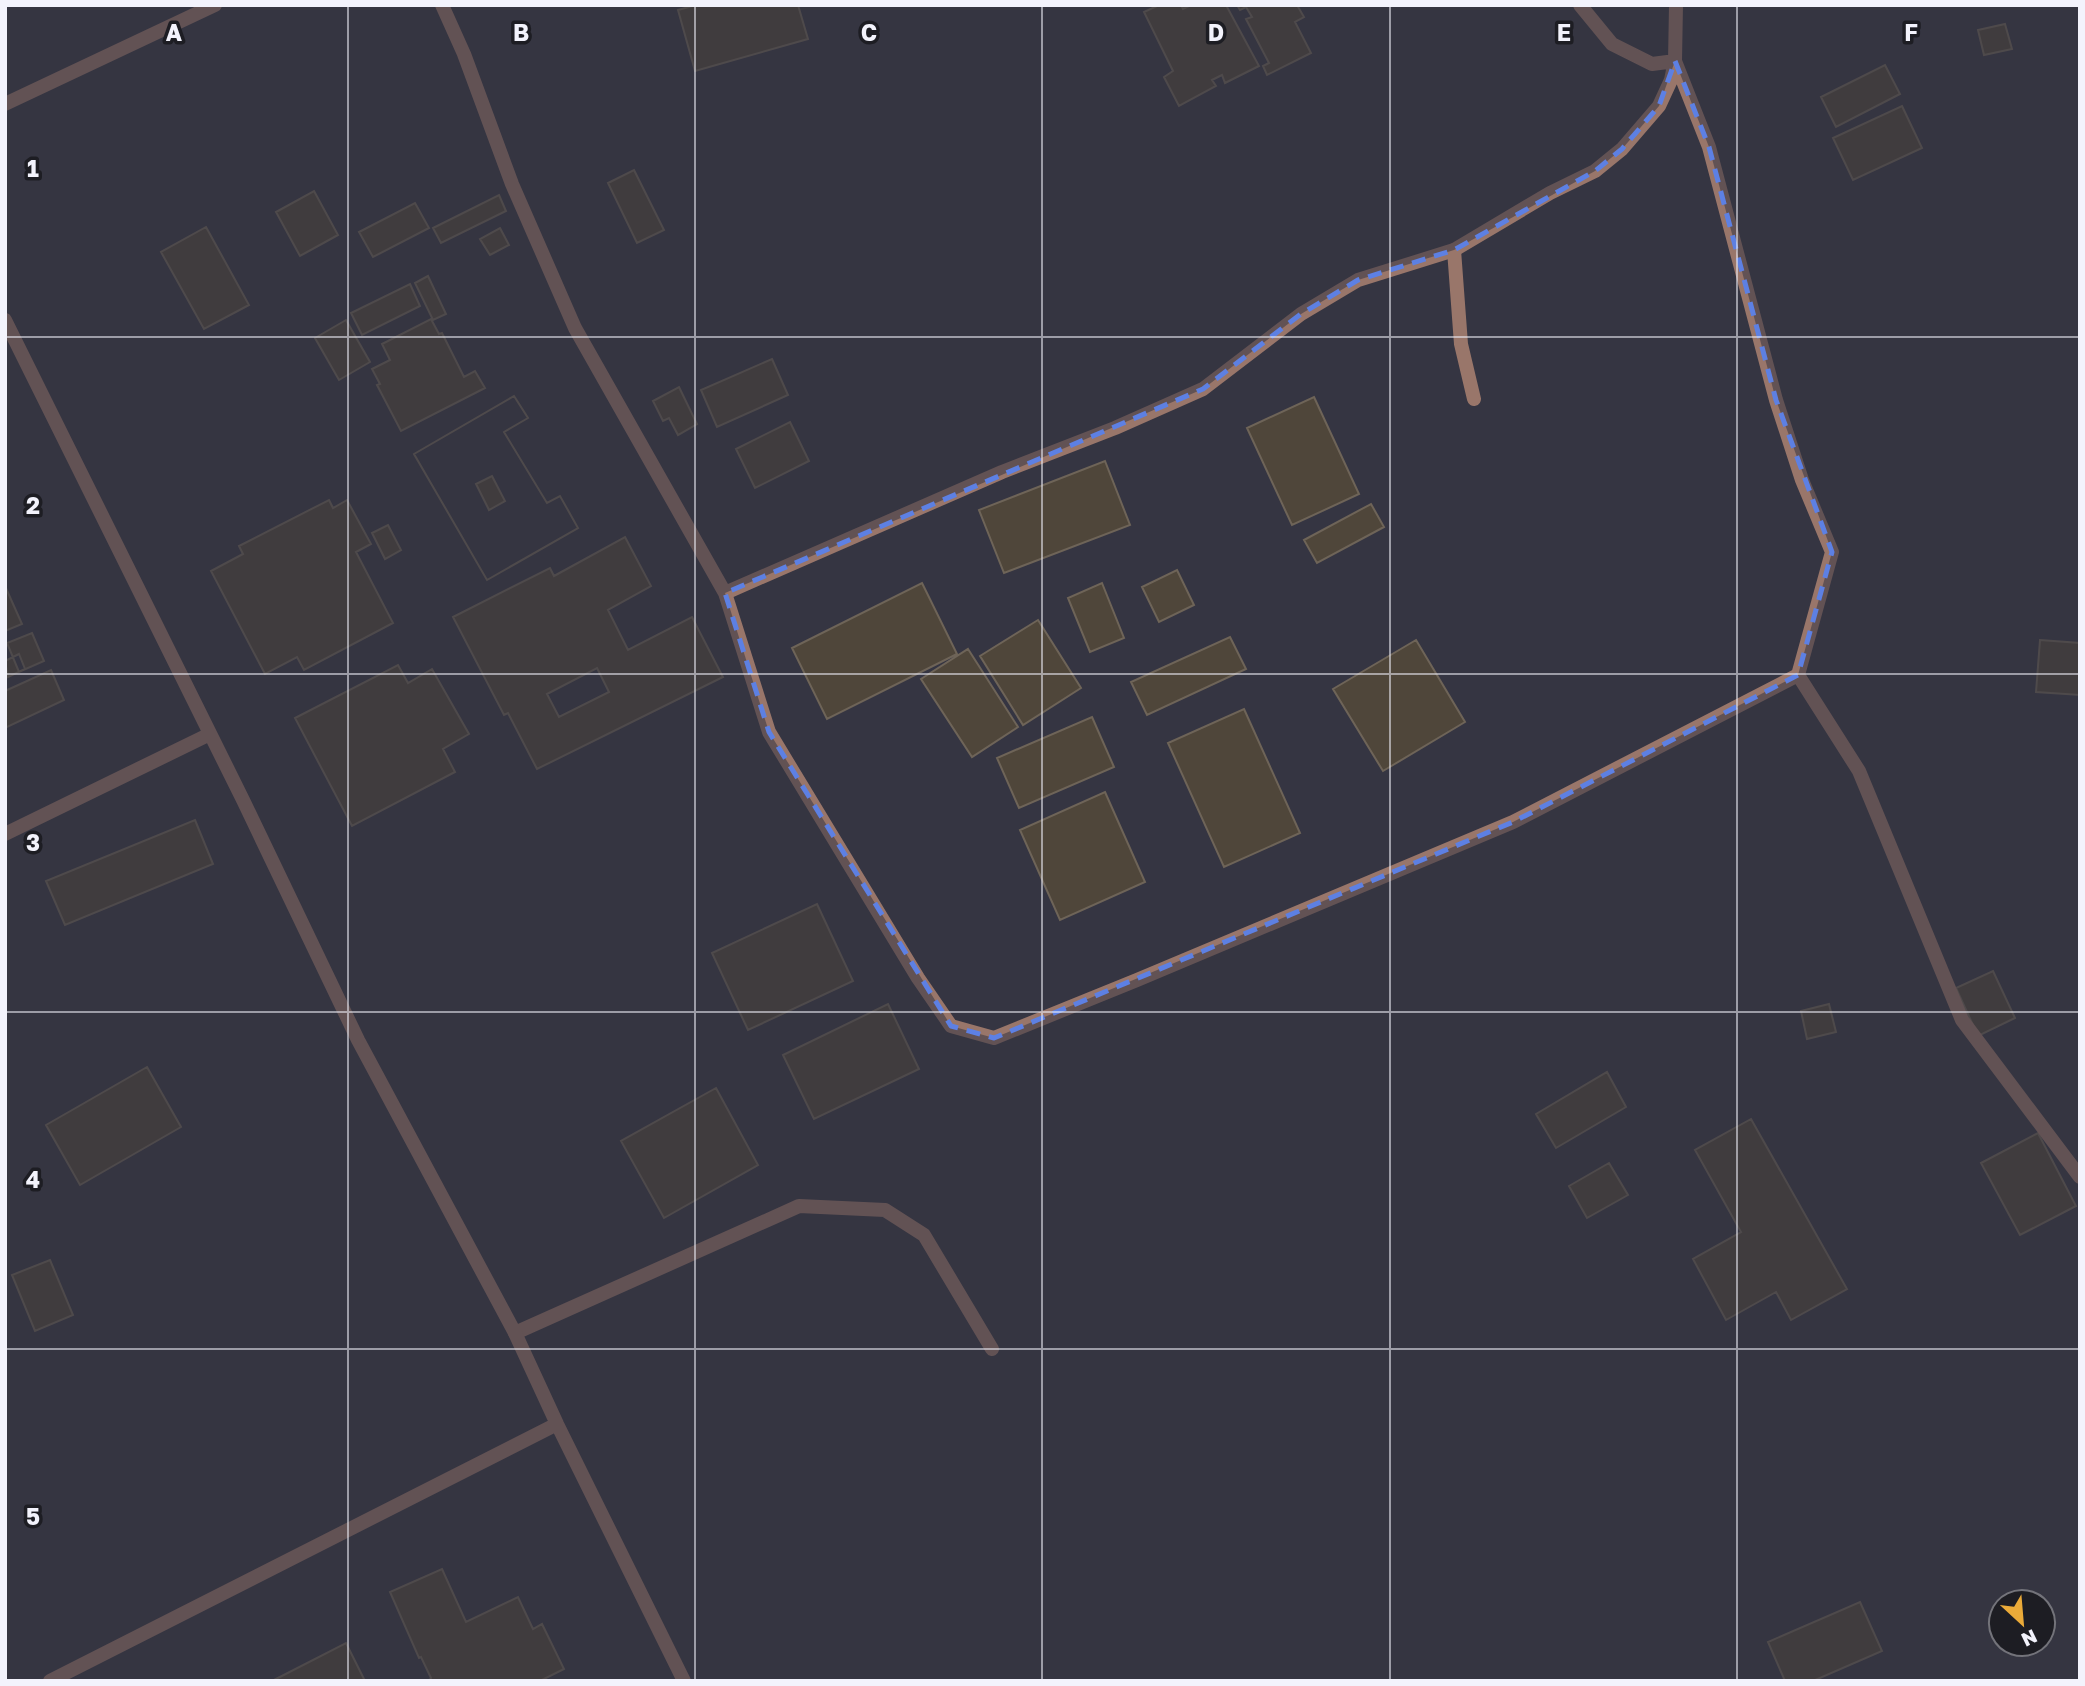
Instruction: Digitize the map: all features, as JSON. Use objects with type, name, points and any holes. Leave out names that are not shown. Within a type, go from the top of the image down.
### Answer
[{"type":"street","points":[[5,104],[215,5]]},
{"type":"street","points":[[442,5],[464,54],[512,184],[575,328],[725,593],[769,732],[918,978],[951,1026],[994,1038],[1513,822],[1798,675],[1832,552],[1802,480],[1776,400],[1709,147],[1675,61]]},
{"type":"street","points":[[1580,5],[1612,44],[1652,64],[1675,61]]},
{"type":"street","points":[[725,593],[1002,472],[1203,390],[1301,314],[1358,280],[1454,250],[1550,193],[1595,171],[1622,149],[1658,106],[1671,80],[1675,61],[1676,5]]},
{"type":"street","points":[[1454,250],[1461,344],[1474,399]]},
{"type":"street","points":[[5,320],[358,1040],[515,1333],[684,1681]]},
{"type":"street","points":[[1798,675],[1859,771],[1962,1020],[2080,1177]]},
{"type":"street","points":[[5,834],[210,734]]},
{"type":"street","points":[[515,1333],[799,1206],[885,1210],[924,1235],[992,1349]]},
{"type":"street","points":[[50,1681],[557,1424]]},
{"type":"highlighted area","points":[[1675,61],[1709,147],[1776,400],[1832,552],[1798,675],[1513,822],[994,1038],[951,1026],[769,732],[725,593],[1203,389],[1301,314],[1358,280],[1454,250],[1595,171],[1622,149],[1659,106]]},
{"type":"building","points":[[696,5],[798,5],[808,39],[695,71],[678,10]]},
{"type":"building","points":[[1159,5],[1181,5],[1183,9],[1191,5],[1226,5],[1259,66],[1225,83],[1222,75],[1212,80],[1216,86],[1179,106],[1164,77],[1173,71],[1144,12]]},
{"type":"building","points":[[1237,5],[1297,5],[1304,17],[1295,22],[1311,53],[1267,75],[1263,66],[1269,63],[1246,19],[1252,17],[1246,7],[1240,10]]},
{"type":"building","points":[[2005,24],[2012,49],[1984,55],[1978,30]]},
{"type":"building","points":[[1885,65],[1900,94],[1836,127],[1821,97]]},
{"type":"building","points":[[1902,106],[1922,148],[1853,180],[1833,138]]},
{"type":"building","points":[[634,170],[664,230],[637,243],[608,183]]},
{"type":"building","points":[[314,191],[338,235],[300,256],[276,212]]},
{"type":"building","points":[[499,195],[506,211],[441,243],[433,228]]},
{"type":"building","points":[[415,203],[429,228],[373,257],[359,232]]},
{"type":"building","points":[[206,227],[249,305],[204,329],[161,252]]},
{"type":"building","points":[[500,228],[509,245],[490,255],[480,239]]},
{"type":"building","points":[[428,276],[446,314],[433,320],[415,283]]},
{"type":"building","points":[[410,284],[420,306],[362,335],[351,313]]},
{"type":"building","points":[[431,319],[439,334],[442,333],[464,377],[475,371],[485,388],[401,431],[377,385],[380,384],[372,369],[390,360],[382,344]]},
{"type":"building","points":[[346,320],[370,362],[339,380],[315,338]]},
{"type":"building","points":[[772,359],[788,395],[717,427],[701,390]]},
{"type":"building","points":[[679,387],[697,424],[678,435],[669,418],[663,421],[653,401]]},
{"type":"building","points":[[514,396],[528,418],[504,432],[547,503],[560,496],[578,528],[487,580],[414,454]],"holes":[[[492,476],[505,501],[489,510],[476,484]]]},
{"type":"building","points":[[514,396],[528,418],[504,432],[547,503],[560,496],[578,528],[487,580],[414,454]]},
{"type":"building","points":[[1314,397],[1359,494],[1292,525],[1247,428]]},
{"type":"building","points":[[790,422],[809,461],[755,488],[736,449]]},
{"type":"building","points":[[1105,461],[1130,525],[1004,573],[979,510]]},
{"type":"building","points":[[329,500],[333,508],[347,500],[371,544],[356,552],[393,623],[304,670],[297,657],[265,674],[211,571],[243,554],[239,546]]},
{"type":"building","points":[[1371,504],[1384,527],[1317,563],[1304,540]]},
{"type":"building","points":[[388,525],[401,550],[385,559],[372,533]]},
{"type":"building","points":[[625,537],[651,586],[608,610],[628,650],[692,617],[723,677],[537,769],[508,713],[504,715],[453,617],[550,568],[554,576]],"holes":[[[597,668],[609,692],[559,717],[547,694]]]},
{"type":"building","points":[[1177,570],[1194,605],[1159,622],[1142,587]]},
{"type":"building","points":[[922,583],[957,654],[827,719],[792,648]]},
{"type":"building","points":[[1102,583],[1124,638],[1090,652],[1068,598]]},
{"type":"building","points":[[5,586],[22,624],[5,631]]},
{"type":"building","points":[[1038,620],[1081,688],[1023,725],[980,656]]},
{"type":"building","points":[[32,633],[44,661],[19,672],[7,643]]},
{"type":"building","points":[[1230,637],[1246,669],[1147,715],[1131,682]]},
{"type":"building","points":[[1416,640],[1465,722],[1383,771],[1333,689]]},
{"type":"building","points":[[2040,640],[2080,643],[2080,695],[2036,692]]},
{"type":"building","points":[[968,649],[1018,727],[972,757],[921,679]]},
{"type":"building","points":[[19,654],[25,669],[8,677],[5,661]]},
{"type":"building","points":[[398,665],[408,683],[432,669],[469,734],[443,749],[455,772],[352,826],[295,718]]},
{"type":"building","points":[[51,670],[64,700],[5,728],[5,691]]},
{"type":"building","points":[[1244,709],[1300,833],[1224,867],[1168,743]]},
{"type":"building","points":[[1092,717],[1114,767],[1019,808],[997,758]]},
{"type":"building","points":[[1105,792],[1145,882],[1060,920],[1020,830]]},
{"type":"building","points":[[195,820],[213,864],[65,925],[46,881]]},
{"type":"building","points":[[817,904],[853,981],[748,1030],[712,953]]},
{"type":"building","points":[[1993,971],[2015,1018],[1978,1036],[1956,988]]},
{"type":"building","points":[[888,1004],[919,1069],[814,1119],[783,1055]]},
{"type":"building","points":[[1829,1004],[1836,1032],[1807,1039],[1801,1011]]},
{"type":"building","points":[[147,1067],[181,1127],[80,1185],[46,1125]]},
{"type":"building","points":[[1607,1072],[1626,1107],[1556,1148],[1536,1114]]},
{"type":"building","points":[[716,1088],[758,1165],[664,1218],[621,1141]]},
{"type":"building","points":[[1751,1119],[1847,1289],[1791,1320],[1776,1292],[1726,1320],[1693,1259],[1741,1232],[1695,1150]]},
{"type":"building","points":[[2038,1133],[2076,1206],[2020,1235],[1981,1163]]},
{"type":"building","points":[[1609,1163],[1628,1195],[1587,1218],[1569,1186]]},
{"type":"building","points":[[50,1260],[73,1315],[35,1331],[12,1275]]},
{"type":"building","points":[[442,1569],[466,1622],[518,1597],[533,1629],[542,1624],[564,1669],[540,1681],[429,1681],[431,1678],[421,1657],[419,1658],[390,1592]]},
{"type":"building","points":[[1860,1602],[1882,1651],[1813,1681],[1785,1681],[1768,1642]]},
{"type":"building","points":[[346,1643],[365,1681],[272,1681]]}]
